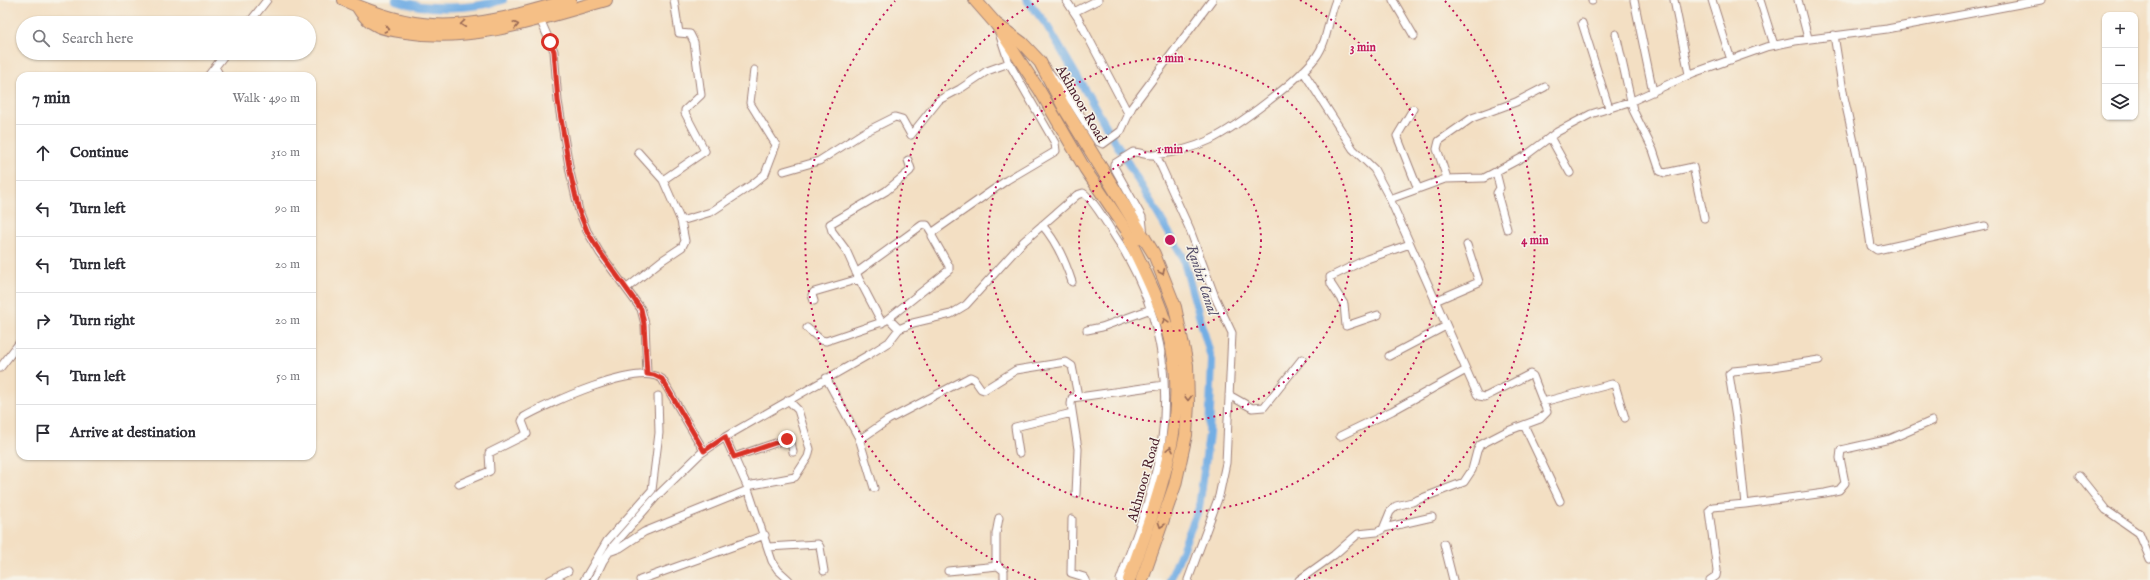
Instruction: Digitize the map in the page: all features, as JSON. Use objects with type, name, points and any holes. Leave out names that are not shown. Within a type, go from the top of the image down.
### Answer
[{"type":"highway","points":[[344,0],[357,6],[399,19],[430,25],[489,21],[566,0]]},
{"type":"highway","points":[[357,6],[369,22],[381,27],[426,35],[483,32],[540,19],[606,0]]},
{"type":"highway","name":"Akhnoor Road","points":[[975,0],[996,24],[1026,47],[1044,68],[1084,141],[1104,173],[1138,239],[1160,266],[1175,306],[1185,350],[1188,404],[1186,435],[1176,480],[1142,580]]},
{"type":"highway","name":"Akhnoor Road","points":[[1129,580],[1171,448],[1176,393],[1173,356],[1159,301],[1130,241],[1138,239]]},
{"type":"main road","points":[[996,24],[1040,91],[1085,169],[1138,239]]},
{"type":"street","points":[[254,16],[266,0]]},
{"type":"street","points":[[663,180],[705,151],[685,111],[701,95],[694,42],[690,34],[679,33],[674,0]]},
{"type":"street","points":[[1066,0],[1074,12],[1128,113]]},
{"type":"street","points":[[1074,12],[1098,0]]},
{"type":"street","points":[[1044,68],[1057,80],[1097,141],[1103,144],[1120,133],[1128,113],[1212,0]]},
{"type":"street","points":[[1138,239],[1142,217],[1114,167],[1116,162],[1131,153],[1156,154],[1189,147],[1212,139],[1259,108],[1303,71],[1321,49],[1336,0]]},
{"type":"street","points":[[1393,0],[1414,36]]},
{"type":"street","points":[[1634,0],[1653,92]]},
{"type":"street","points":[[1674,0],[1689,74]]},
{"type":"street","points":[[1712,0],[1731,60]]},
{"type":"street","points":[[1760,0],[1774,45]]},
{"type":"street","points":[[1798,0],[1808,38]]},
{"type":"street","points":[[1390,199],[1447,178],[1478,179],[1496,172],[1525,156],[1550,137],[1575,122],[1609,108],[1632,101],[1689,74],[1774,45],[1808,38],[1887,29],[2041,0]]},
{"type":"street","points":[[540,19],[554,51],[558,101],[570,172],[579,211],[587,231],[600,252],[641,309],[643,316],[647,374]]},
{"type":"street","points":[[1582,23],[1609,108]]},
{"type":"street","points":[[932,233],[1006,180],[1056,151],[1055,143],[1009,63],[996,24]]},
{"type":"street","points":[[1616,34],[1635,114],[1654,150],[1660,171],[1665,172],[1691,167],[1694,168],[1704,218]]},
{"type":"street","points":[[1834,35],[1844,97],[1858,160],[1871,246],[1877,250],[1985,226]]},
{"type":"street","points":[[218,72],[223,60]]},
{"type":"street","points":[[784,171],[819,161],[863,133],[895,117],[902,119],[911,135],[939,100],[960,89],[986,71],[1009,63]]},
{"type":"street","points":[[681,221],[705,214],[720,207],[753,184],[767,171],[776,145],[750,103],[754,70]]},
{"type":"street","points":[[1303,71],[1353,149],[1374,169],[1390,199],[1477,394],[1482,397],[1528,374],[1532,374],[1546,414],[1540,419],[1505,432],[1480,445],[1472,470],[1464,482],[1393,508],[1384,528]]},
{"type":"street","points":[[1447,178],[1437,149],[1439,141],[1472,118],[1489,110],[1512,104],[1545,87]]},
{"type":"street","points":[[1413,109],[1397,136],[1418,189]]},
{"type":"street","points":[[1550,137],[1570,173]]},
{"type":"street","points":[[627,288],[684,245],[685,234],[681,221],[663,180],[638,152]]},
{"type":"street","points":[[1156,154],[1190,230],[1215,297],[1232,333],[1226,463],[1219,496],[1188,580]]},
{"type":"street","points":[[882,323],[857,276],[846,250],[832,231],[830,224],[886,192],[912,169],[908,160]]},
{"type":"street","points":[[1496,172],[1500,188],[1497,193],[1507,229]]},
{"type":"street","points":[[594,580],[609,552],[657,496],[704,451],[725,437],[889,342],[899,329],[913,323],[951,314],[966,306],[1011,254],[1042,225],[1077,195],[1086,194],[1130,260],[1140,279],[1151,309],[1160,341],[1164,385],[1163,425],[1155,476],[1120,580]]},
{"type":"street","points":[[807,328],[821,340],[826,341],[882,323],[889,319],[949,270],[932,233],[927,225],[922,225],[857,276],[814,292],[812,295],[814,301]]},
{"type":"street","points":[[1042,225],[1050,234],[1059,250],[1072,282]]},
{"type":"street","points":[[1378,316],[1346,326],[1344,304],[1331,284],[1330,277],[1367,259],[1410,244]]},
{"type":"street","points":[[1436,301],[1479,282],[1467,245]]},
{"type":"street","points":[[1087,330],[1102,327],[1151,309]]},
{"type":"street","points":[[889,319],[899,329]]},
{"type":"street","points":[[1389,356],[1446,326]]},
{"type":"street","points":[[0,368],[16,347]]},
{"type":"street","points":[[1229,395],[1252,408],[1264,407],[1302,359]]},
{"type":"street","points":[[1745,504],[1736,418],[1729,374],[1733,371],[1819,360]]},
{"type":"street","points":[[859,440],[888,420],[970,377],[973,377],[981,389],[984,390],[1012,372],[1022,368],[1068,362],[1072,366],[1078,396]]},
{"type":"street","points":[[1340,436],[1392,411],[1466,370]]},
{"type":"street","points":[[459,484],[490,471],[489,453],[526,434],[522,420],[534,412],[598,384],[647,374],[654,375],[662,379],[704,451]]},
{"type":"street","points":[[826,378],[859,440],[874,488]]},
{"type":"street","points":[[1543,402],[1612,384],[1615,385],[1625,418]]},
{"type":"street","points":[[1076,494],[1078,448],[1072,413],[1072,398],[1164,385]]},
{"type":"street","points":[[584,580],[607,541],[652,490],[659,433],[658,396]]},
{"type":"street","points":[[609,552],[620,548],[644,532],[748,488],[795,477],[808,457],[809,447],[798,410],[788,400]]},
{"type":"street","points":[[1019,453],[1015,427],[1072,413]]},
{"type":"street","points":[[1710,580],[1716,576],[1717,570],[1709,511],[1713,507],[1813,495],[1839,490],[1845,483],[1840,458],[1842,450],[1890,439],[1932,422]]},
{"type":"street","points":[[1524,425],[1560,501]]},
{"type":"street","points":[[725,437],[748,488],[776,568],[789,580]]},
{"type":"street","points":[[734,457],[787,439],[791,442],[793,452]]},
{"type":"street","points":[[2079,476],[2106,510],[2139,533],[2150,559]]},
{"type":"street","points":[[1299,580],[1334,555],[1358,534],[1377,532],[1384,528],[1432,517]]},
{"type":"street","points":[[998,566],[996,534],[999,518]]},
{"type":"street","points":[[1072,519],[1071,573],[1084,577],[1086,580]]},
{"type":"street","points":[[640,580],[765,535]]},
{"type":"street","points":[[768,547],[818,544],[820,547],[824,571]]},
{"type":"street","points":[[1444,544],[1453,580]]},
{"type":"street","points":[[948,571],[998,566],[1004,571],[1004,580]]},
{"type":"street","points":[[550,580],[568,571]]},
{"type":"waterway","name":"Ranbir Canal","points":[[396,0],[407,4],[420,6],[449,8],[478,5],[503,0]]},
{"type":"waterway","name":"Ranbir Canal","points":[[1027,0],[1046,24],[1182,255],[1212,361],[1209,434],[1199,508],[1170,580]]},
{"type":"route","points":[[550,42],[554,51],[558,101],[573,189],[579,211],[587,231],[600,252],[641,309],[644,324],[647,374],[659,376],[662,379],[681,414],[704,451],[725,437],[734,457],[787,439]]}]
